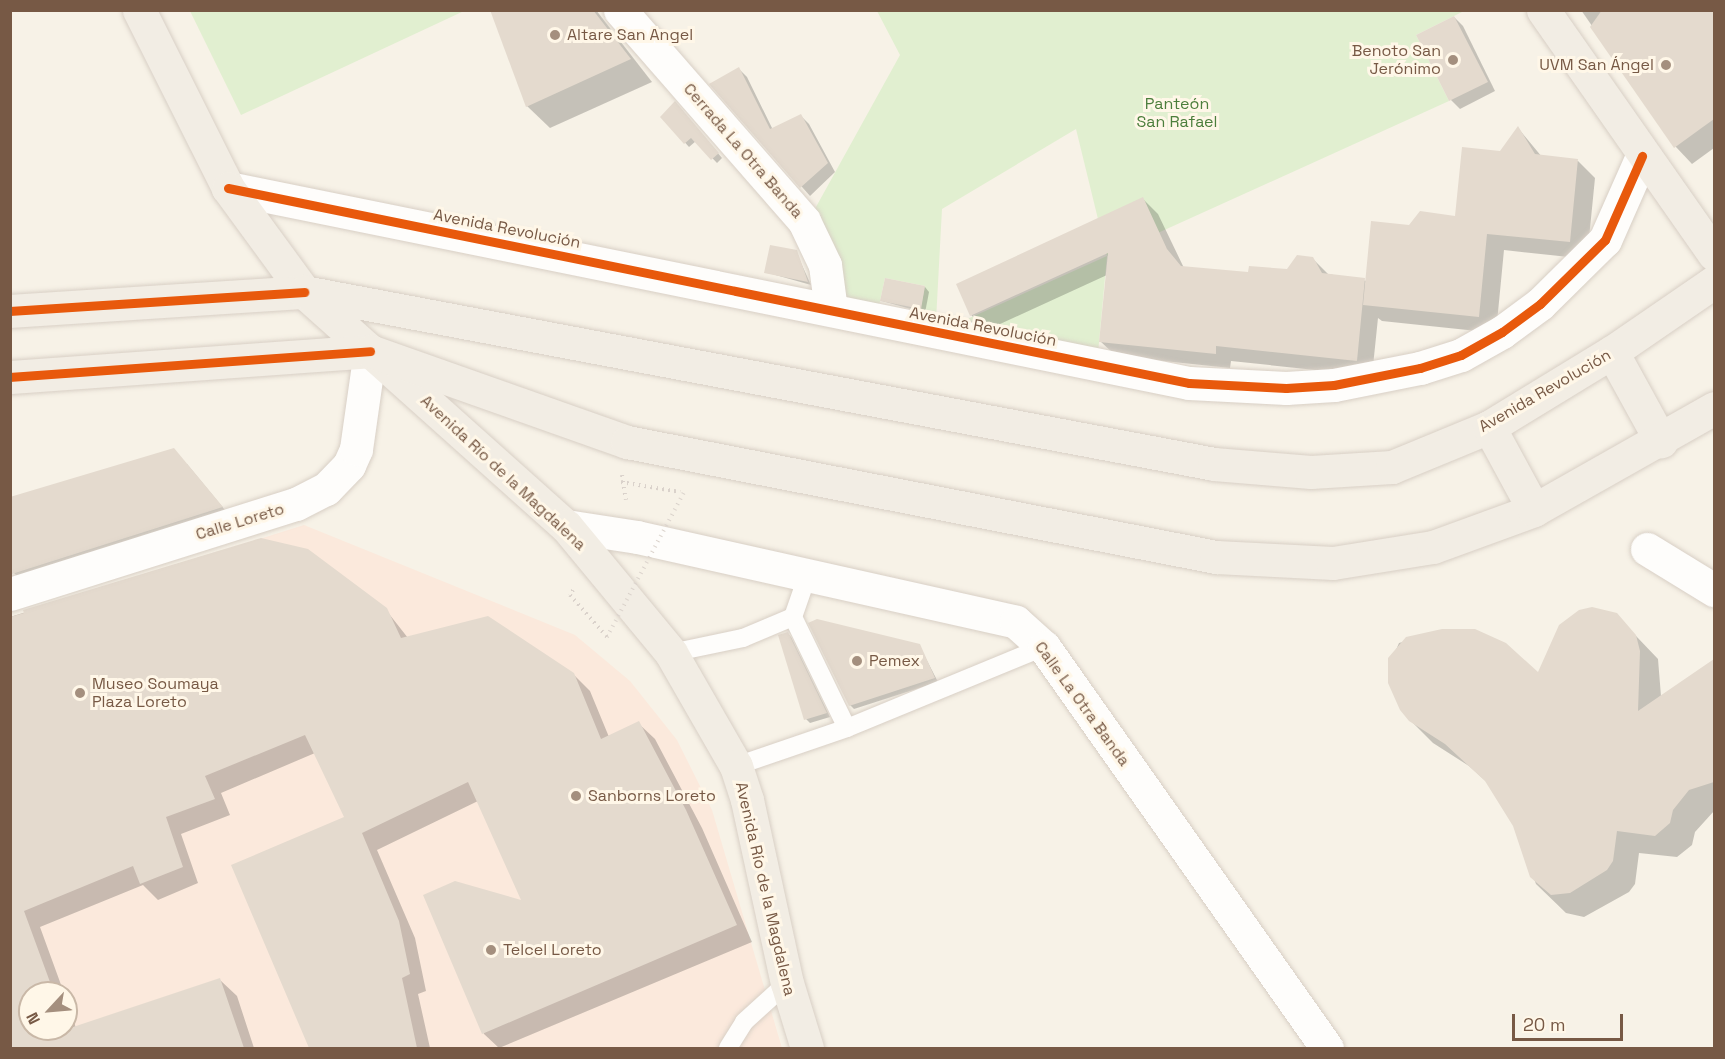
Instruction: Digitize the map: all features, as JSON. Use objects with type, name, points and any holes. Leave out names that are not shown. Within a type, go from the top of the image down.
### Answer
[{"type":"main road","name":"Avenida Río de la Magdalena","points":[[139,10],[228,188],[304,292],[566,526],[671,653],[736,766],[747,800],[787,983],[807,1048]]},
{"type":"main road","points":[[1543,10],[1642,156],[1714,254]]},
{"type":"main road","name":"Avenida Revolución","points":[[10,311],[304,292],[1214,464],[1311,472],[1392,467],[1489,427],[1612,352],[1714,282]]},
{"type":"main road","points":[[10,376],[370,351],[627,442],[1216,557],[1333,563],[1433,547],[1534,510],[1661,441],[1714,408]]},
{"type":"main road","points":[[1612,352],[1661,441]]},
{"type":"main road","points":[[1489,427],[1534,510]]},
{"type":"street","name":"Cerrada La Otra Banda","points":[[620,10],[804,221],[825,265],[831,310]]},
{"type":"street","name":"Avenida Revolución","points":[[228,188],[1189,383],[1286,388],[1377,378],[1461,355],[1540,304],[1605,240],[1642,156]]},
{"type":"street","name":"Calle Loreto","points":[[10,594],[296,504],[326,489],[349,465],[356,449],[370,351]]},
{"type":"street","name":"Calle La Otra Banda","points":[[566,526],[637,537],[985,612],[1016,622],[1044,647],[1327,1048]]},
{"type":"street","points":[[1647,549],[1714,591]]},
{"type":"lane","points":[[808,574],[793,617],[847,728]]},
{"type":"lane","points":[[671,653],[742,638],[793,617]]},
{"type":"lane","points":[[736,766],[847,728],[1044,647]]},
{"type":"lane","points":[[728,1048],[744,1022],[787,983]]},
{"type":"path","points":[[627,442],[621,482],[637,537]]},
{"type":"path","points":[[570,595],[608,637],[684,492],[621,482]]},
{"type":"shaded area","points":[[304,525],[575,635],[630,681],[677,740],[712,810],[782,1048],[11,1048],[10,617]]},
{"type":"green space","points":[[190,11],[464,11],[241,115]]},
{"type":"green space","name":"Panteón San Rafael","points":[[877,11],[1464,11],[1416,35],[1449,101],[1107,256],[1076,129],[942,209],[936,321],[919,318],[925,286],[885,278],[878,310],[843,302],[811,216],[900,55]]},
{"type":"green space","points":[[1107,256],[1098,353],[954,325]]},
{"type":"building","name":"Altare San Angel","points":[[490,10],[593,10],[631,59],[526,107]]},
{"type":"building","name":"UVM San Ángel","points":[[1602,10],[1714,10],[1714,119],[1674,148],[1590,27]]},
{"type":"building","name":"Benoto San Jerónimo","points":[[1454,16],[1488,82],[1449,101],[1416,35]]},
{"type":"building","points":[[739,67],[770,129],[801,114],[828,163],[800,188],[709,84]]},
{"type":"building","points":[[675,101],[719,153],[711,160],[691,138],[684,144],[660,117]]},
{"type":"building","points":[[1518,126],[1535,154],[1578,159],[1570,242],[1487,234],[1479,317],[1363,305],[1371,221],[1409,225],[1420,211],[1455,216],[1462,147],[1500,151]]},
{"type":"building","points":[[1143,197],[1167,249],[1181,266],[1248,272],[1249,266],[1287,269],[1297,255],[1313,257],[1322,273],[1365,278],[1357,361],[1216,346],[1216,354],[1099,342],[1108,253],[970,316],[956,284]]},
{"type":"building","points":[[770,245],[797,250],[808,282],[764,273]]},
{"type":"building","points":[[885,278],[925,286],[921,309],[880,301]]},
{"type":"building","points":[[174,448],[223,507],[12,574],[10,497]]},
{"type":"building","points":[[261,538],[308,549],[387,608],[401,638],[488,616],[574,673],[601,739],[639,721],[686,810],[737,925],[482,1034],[423,895],[455,881],[521,900],[468,782],[362,833],[399,921],[410,974],[402,978],[417,1048],[309,1048],[231,865],[344,817],[305,735],[205,776],[215,799],[166,817],[183,867],[140,884],[133,866],[24,911],[50,981],[18,981],[18,1041],[78,1041],[78,1025],[220,978],[244,1048],[10,1048],[10,617],[24,613],[23,610]]},
{"type":"building","points":[[1592,607],[1617,613],[1636,635],[1640,651],[1638,711],[1714,659],[1714,782],[1689,790],[1673,810],[1670,823],[1655,836],[1617,831],[1613,861],[1607,870],[1570,893],[1551,895],[1530,877],[1513,826],[1485,781],[1445,744],[1409,721],[1400,710],[1388,683],[1388,658],[1406,637],[1442,629],[1475,629],[1506,643],[1538,672],[1559,625],[1579,610]]},
{"type":"building","name":"Pemex","points":[[817,619],[920,644],[935,678],[849,706],[808,623]]},
{"type":"building","points":[[788,632],[827,713],[804,720],[778,635]]},
{"type":"cycle path","points":[[228,188],[1189,383],[1286,388],[1334,385],[1420,368],[1461,355],[1502,332],[1540,304],[1605,240],[1642,156]]},
{"type":"cycle path","points":[[10,311],[304,292]]},
{"type":"cycle path","points":[[10,377],[370,351]]},
{"type":"place","name":"Altare San Angel","points":[[555,35]]},
{"type":"place","name":"Benoto San Jerónimo","points":[[1453,60]]},
{"type":"place","name":"UVM San Ángel","points":[[1666,65]]},
{"type":"place","name":"Pemex","points":[[857,661]]},
{"type":"place","name":"Museo Soumaya Plaza Loreto","points":[[80,693]]},
{"type":"place","name":"Sanborns Loreto","points":[[576,796]]},
{"type":"place","name":"Telcel Loreto","points":[[491,950]]}]
